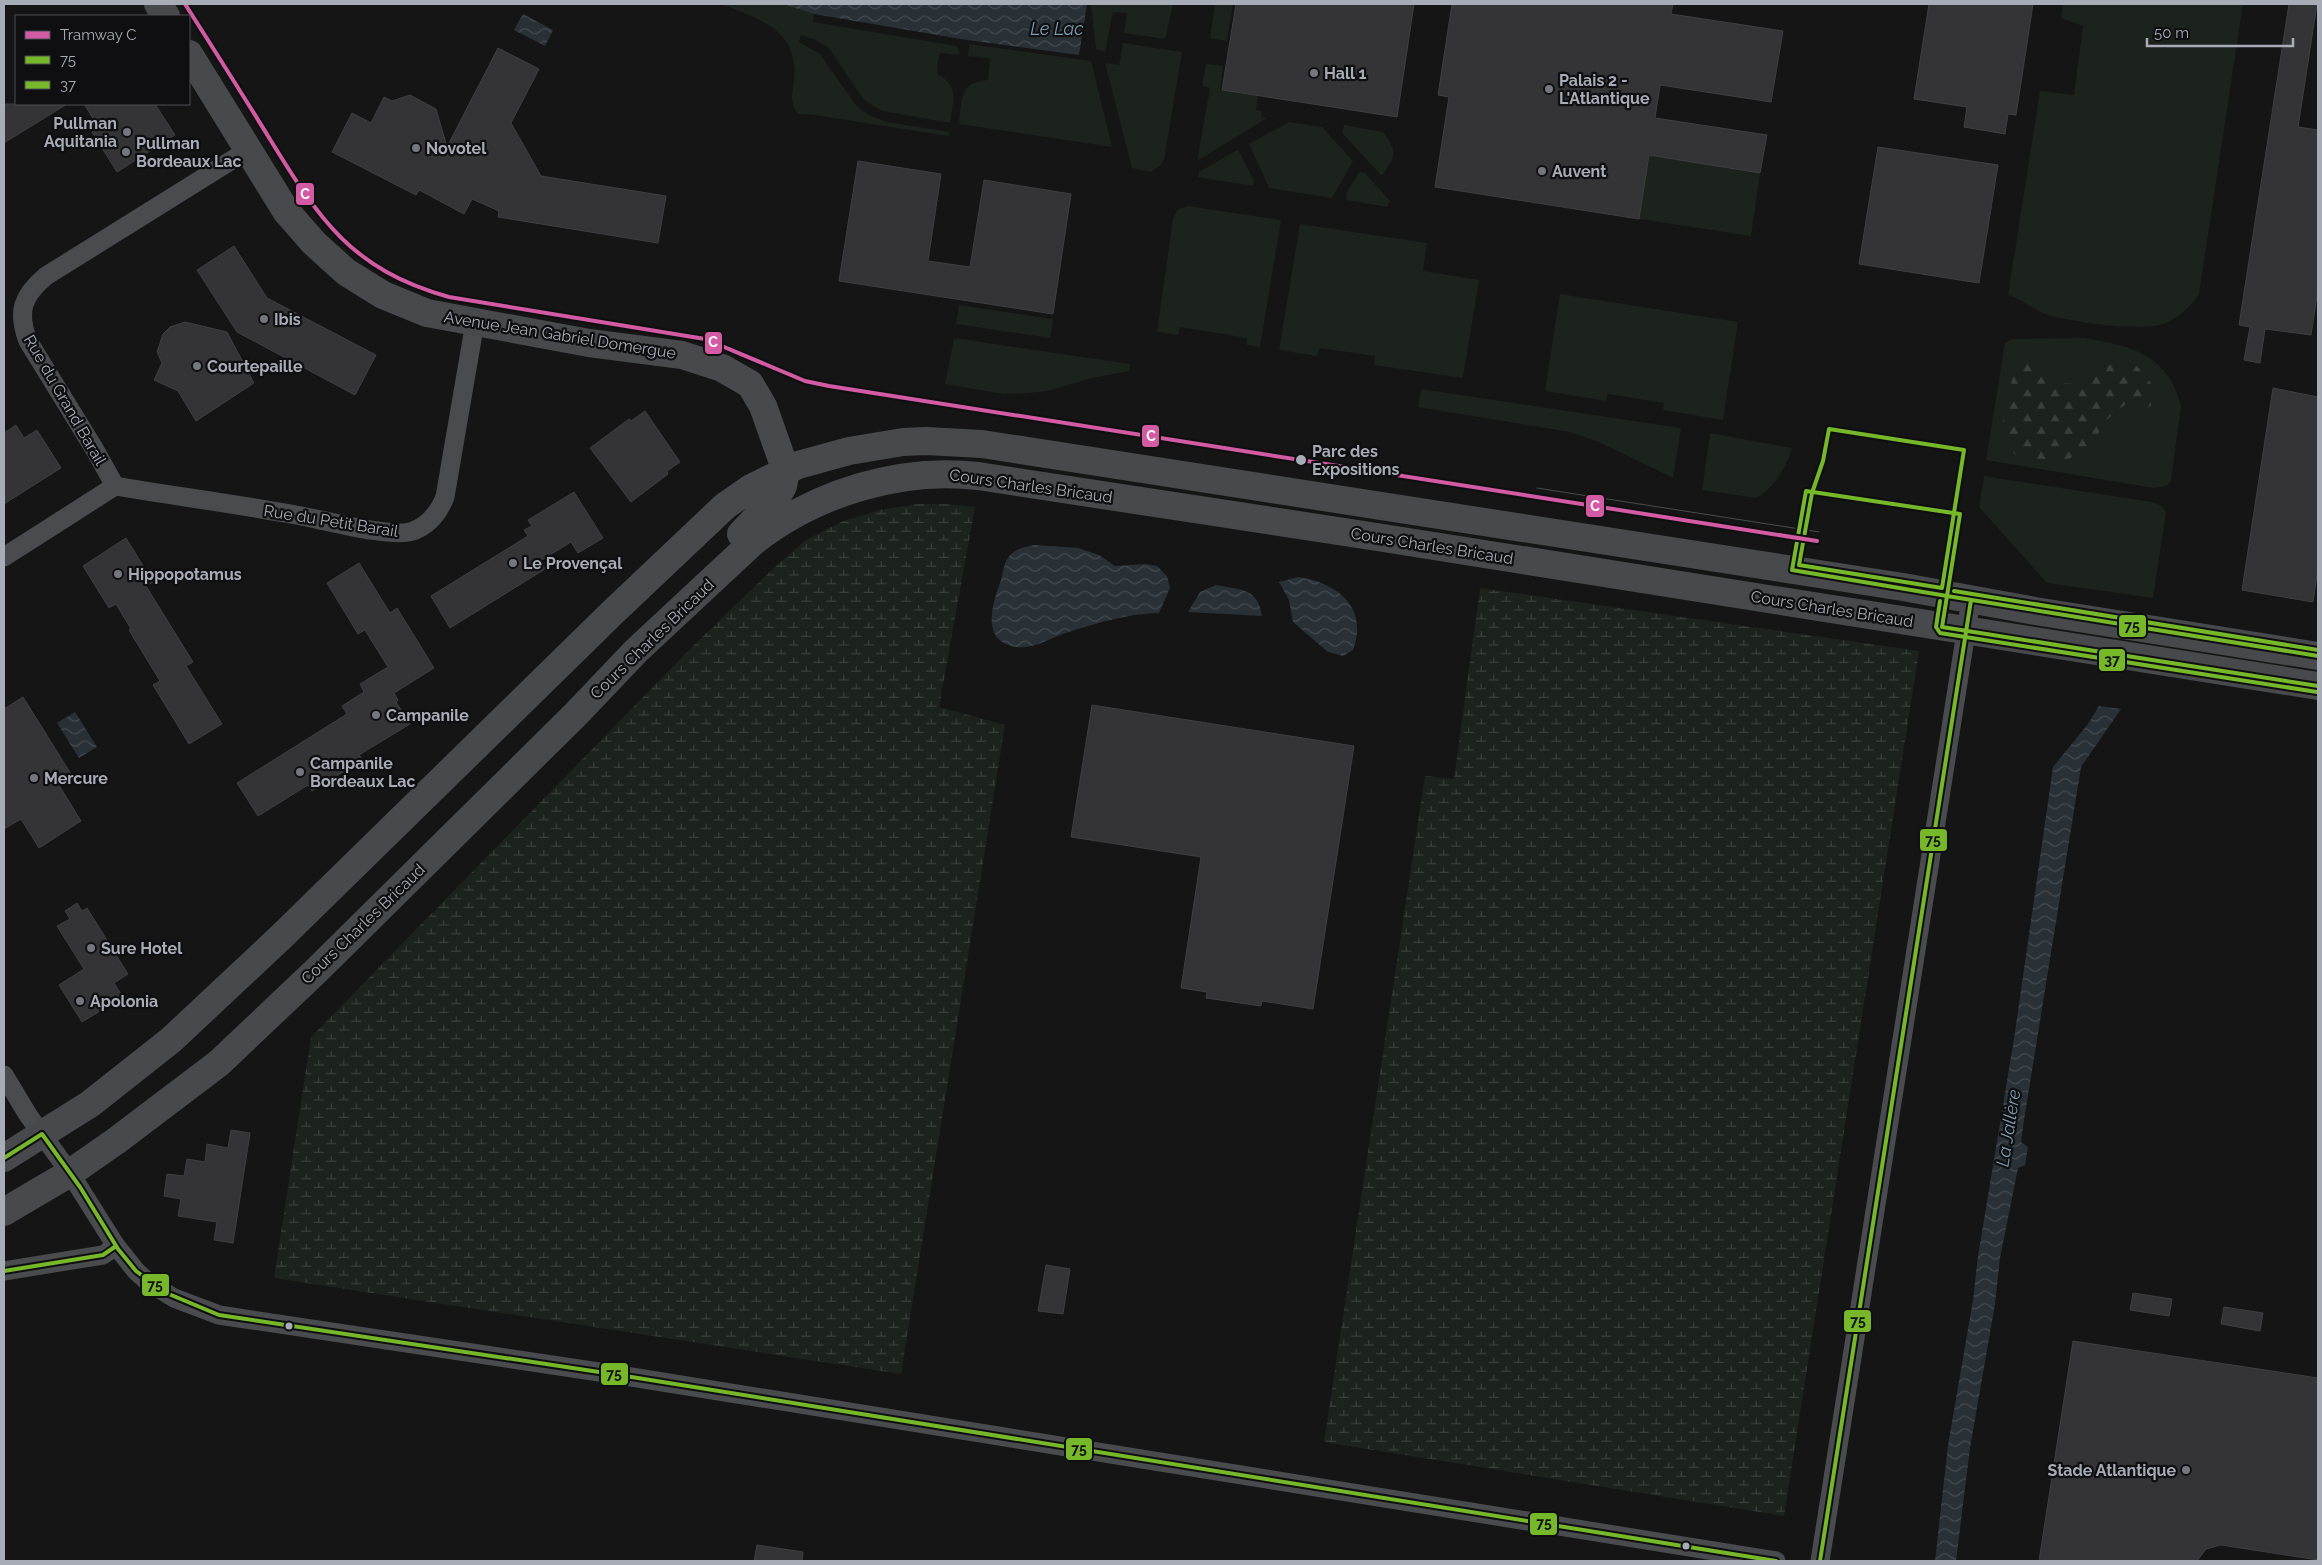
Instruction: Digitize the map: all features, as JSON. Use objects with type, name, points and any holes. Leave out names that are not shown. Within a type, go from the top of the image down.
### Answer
[{"type":"main road","points":[[158,4],[165,15]]},
{"type":"main road","name":"Avenue Jean Gabriel Domergue","points":[[190,56],[286,211],[314,243],[346,272],[384,295],[427,314],[589,343],[682,355],[722,368],[750,384],[763,406],[781,490]]},
{"type":"main road","name":"Cours Charles Bricaud","points":[[4,1212],[70,1173],[116,1141],[219,1062],[315,972],[569,721],[636,651],[680,592],[781,490],[825,457],[875,446],[926,441],[982,444],[1782,568],[2318,656]]},
{"type":"main road","name":"Cours Charles Bricaud","points":[[4,1158],[90,1104],[171,1040],[289,929],[612,613],[725,506],[751,488],[781,490],[814,505],[881,481],[933,473],[956,474],[1396,540],[2318,686]]},
{"type":"street","name":"Rue du Grand Barail","points":[[115,486],[28,341],[22,324],[23,305],[32,288],[46,276],[248,150]]},
{"type":"street","name":"Rue du Petit Barail","points":[[115,486],[393,533],[412,532],[429,522],[439,512],[445,497],[475,322]]},
{"type":"street","points":[[4,557],[115,486]]},
{"type":"street","points":[[1820,1561],[1971,600]]},
{"type":"street","points":[[4,1075],[70,1173],[116,1246],[148,1282],[174,1298],[220,1315],[609,1373],[1776,1561]]},
{"type":"street","points":[[4,1271],[103,1255],[116,1246]]},
{"type":"green space","points":[[722,4],[783,4],[814,14],[813,22],[957,46],[960,55],[940,53],[937,66],[938,74],[950,84],[952,90],[953,101],[950,123],[883,111],[873,106],[863,99],[829,48],[816,40],[801,35],[799,42],[820,54],[855,104],[867,114],[886,122],[950,132],[949,136],[798,114],[793,106],[792,98],[794,64],[784,38],[763,22]]},
{"type":"green space","points":[[1091,4],[1173,4],[1165,39],[1124,33],[1127,13],[1113,12],[1105,52],[1096,49]]},
{"type":"green space","points":[[1215,4],[1233,4],[1227,41],[1210,38]]},
{"type":"green space","points":[[2063,4],[2243,4],[2199,294],[2182,313],[2160,325],[2135,327],[2102,325],[2070,320],[2045,314],[2008,295],[2040,91],[2074,95],[2083,26],[2061,18]]},
{"type":"green space","points":[[1123,43],[1182,52],[1164,160],[1160,166],[1151,172],[1132,168],[1105,63],[1119,65]]},
{"type":"green space","points":[[969,44],[1091,61],[1112,147],[959,124],[962,100],[967,88],[979,81],[988,80],[990,58],[968,56]]},
{"type":"green space","points":[[1206,64],[1223,66],[1220,90],[1258,96],[1256,110],[1262,111],[1261,117],[1267,118],[1197,161],[1210,88],[1202,86]]},
{"type":"green space","points":[[1289,122],[1322,127],[1353,161],[1332,198],[1269,188],[1249,144]]},
{"type":"green space","points":[[1344,125],[1383,132],[1391,144],[1393,154],[1390,164],[1382,176],[1342,133]]},
{"type":"green space","points":[[1237,150],[1254,181],[1253,186],[1198,177],[1199,172]]},
{"type":"green space","points":[[1649,155],[1760,173],[1751,236],[1639,219]]},
{"type":"green space","points":[[1359,172],[1365,173],[1390,201],[1387,207],[1347,200],[1346,194]]},
{"type":"green space","points":[[1188,206],[1281,220],[1260,347],[1247,345],[1247,338],[1180,327],[1178,335],[1157,332],[1173,219],[1178,209]]},
{"type":"green space","points":[[1300,224],[1427,243],[1423,271],[1479,280],[1463,378],[1374,365],[1375,356],[1320,348],[1317,356],[1279,350]]},
{"type":"green space","points":[[1560,294],[1738,322],[1723,420],[1663,410],[1664,403],[1608,394],[1606,401],[1545,391]]},
{"type":"green space","points":[[959,305],[1053,319],[1050,338],[956,324]]},
{"type":"green space","points":[[954,338],[1130,364],[1129,371],[1088,379],[1048,391],[1027,393],[1004,394],[945,384]]},
{"type":"green space","points":[[2084,338],[2117,344],[2145,356],[2157,364],[2167,375],[2175,389],[2181,406],[2171,481],[2168,485],[2154,488],[1986,460],[2005,343],[2011,339]]},
{"type":"green space","points":[[2036,359],[2049,370],[2056,381],[2069,384],[2078,384],[2085,381],[2101,369],[2116,363],[2136,365],[2151,383],[2151,406],[2143,409],[2127,403],[2104,422],[2091,448],[2066,460],[2049,463],[2023,460],[2009,450],[2002,425],[2016,362]]},
{"type":"green space","points":[[1421,389],[1681,428],[1673,478],[1601,443],[1570,432],[1418,407]]},
{"type":"green space","points":[[1710,433],[1792,448],[1787,463],[1774,483],[1756,498],[1702,490]]},
{"type":"green space","points":[[1984,476],[2152,502],[2162,506],[2166,512],[2153,598],[2047,583],[1979,507]]},
{"type":"green space","points":[[917,504],[975,507],[939,707],[1005,725],[901,1374],[274,1278],[311,1037],[693,646],[778,564],[806,540],[841,522],[879,510]]},
{"type":"green space","points":[[1480,588],[1919,651],[1784,1516],[1324,1442],[1425,776],[1454,779]]},
{"type":"water","name":"Le Lac","points":[[783,4],[1087,4],[1079,55],[967,40],[814,14]]},
{"type":"water","points":[[523,14],[553,30],[545,46],[514,30]]},
{"type":"water","points":[[1034,545],[1078,548],[1099,555],[1115,566],[1145,564],[1157,566],[1167,576],[1170,588],[1159,613],[1148,613],[1102,622],[1062,634],[1033,646],[1011,646],[1001,641],[995,635],[992,626],[995,597],[1010,555],[1016,550]]},
{"type":"water","points":[[1298,577],[1325,585],[1337,591],[1346,600],[1353,610],[1357,622],[1357,635],[1353,650],[1343,656],[1328,652],[1293,622],[1289,600],[1279,582]]},
{"type":"water","points":[[1216,585],[1240,589],[1252,595],[1260,607],[1262,616],[1188,612],[1200,592]]},
{"type":"water","name":"La Jallère","points":[[2099,706],[2121,709],[2081,767],[2024,1120],[2021,1142],[2028,1147],[2025,1165],[2018,1168],[2000,1258],[1995,1304],[1970,1448],[1956,1561],[1935,1561],[1948,1445],[2014,1039],[2053,767],[2088,724]]},
{"type":"water","points":[[75,712],[97,747],[79,758],[57,723]]},
{"type":"building","name":"Hall 1","points":[[1236,4],[1414,4],[1397,117],[1222,90]]},
{"type":"building","name":"Palais 2 - L'Atlantique","points":[[1452,4],[1673,4],[1671,14],[1783,31],[1771,102],[1660,85],[1655,118],[1767,135],[1760,173],[1649,155],[1639,219],[1435,187],[1449,97],[1438,95]]},
{"type":"building","points":[[1929,4],[2033,4],[2016,115],[2008,114],[2005,134],[1964,127],[1967,107],[1914,99]]},
{"type":"building","points":[[2289,4],[2317,4],[2298,127],[2318,130],[2318,290],[2311,335],[2265,329],[2260,363],[2244,360],[2250,327],[2239,325]]},
{"type":"building","name":"Novotel","points":[[498,48],[539,69],[511,123],[541,176],[666,196],[658,243],[498,217],[499,211],[472,199],[464,214],[419,190],[416,195],[332,152],[352,113],[371,123],[384,97],[392,101],[410,95],[436,109],[447,147]]},
{"type":"building","points":[[4,104],[65,105],[4,143]]},
{"type":"building","name":"Pullman Bordeaux Lac","points":[[85,105],[156,105],[175,135],[117,172],[92,132],[99,128]]},
{"type":"building","points":[[1878,147],[1998,165],[1979,283],[1859,264]]},
{"type":"building","points":[[858,161],[941,174],[928,261],[970,267],[984,180],[1071,194],[1053,314],[839,281]]},
{"type":"building","name":"Ibis","points":[[234,246],[267,298],[376,355],[355,395],[237,332],[197,270]]},
{"type":"building","points":[[185,322],[227,332],[254,383],[196,421],[178,391],[154,380],[162,363],[157,352],[163,334],[170,327]]},
{"type":"building","points":[[2273,388],[2318,397],[2318,568],[2313,602],[2242,590]]},
{"type":"building","points":[[645,411],[680,462],[667,471],[668,474],[631,502],[590,448],[629,419],[631,421]]},
{"type":"building","points":[[16,425],[24,438],[37,430],[61,468],[4,504],[4,433]]},
{"type":"building","name":"Le Provençal","points":[[574,492],[603,538],[578,553],[571,542],[540,561],[545,569],[450,628],[431,596],[528,536],[524,530],[532,526],[528,520]]},
{"type":"building","points":[[126,538],[153,582],[146,586],[193,662],[186,666],[222,724],[189,744],[153,685],[160,681],[129,630],[131,629],[116,604],[109,608],[83,566]]},
{"type":"building","points":[[359,563],[390,613],[397,608],[434,668],[394,693],[398,700],[396,702],[410,724],[359,755],[363,760],[312,791],[308,785],[258,816],[237,783],[347,714],[342,706],[364,692],[360,684],[388,667],[365,630],[358,634],[327,583]]},
{"type":"building","name":"Mercure","points":[[23,697],[71,774],[57,782],[81,821],[39,848],[21,819],[4,829],[4,709]]},
{"type":"building","points":[[1092,705],[1354,746],[1313,1009],[1262,1001],[1261,1006],[1206,998],[1207,992],[1181,988],[1201,857],[1071,837]]},
{"type":"building","name":"Sure Hotel","points":[[77,903],[82,911],[87,908],[128,974],[114,983],[123,997],[82,1022],[59,985],[84,969],[57,926],[70,919],[65,911]]},
{"type":"building","points":[[231,1130],[250,1133],[233,1243],[214,1240],[217,1222],[178,1216],[181,1199],[164,1196],[167,1174],[184,1176],[187,1159],[205,1162],[207,1144],[228,1148]]},
{"type":"building","points":[[1046,1265],[1070,1269],[1063,1314],[1038,1311]]},
{"type":"building","points":[[2133,1293],[2172,1299],[2169,1316],[2130,1310]]},
{"type":"building","points":[[2224,1307],[2263,1313],[2260,1331],[2221,1324]]},
{"type":"building","name":"Stade Atlantique","points":[[2073,1341],[2318,1378],[2318,1560],[2221,1545],[2206,1549],[2197,1561],[2039,1561]]},
{"type":"building","points":[[757,1545],[803,1552],[802,1561],[754,1561]]},
{"type":"tram line","name":"C","points":[[185,4],[286,166],[322,216],[340,237],[362,256],[386,272],[449,297],[705,339],[805,381],[829,386],[1817,541]]},
{"type":"tram line","points":[[1537,488],[1819,532]]},
{"type":"transit line","name":"37","points":[[1829,429],[1964,450],[1942,588],[1799,565],[1812,493],[1823,461],[1829,429]]},
{"type":"transit line","name":"75","points":[[1806,491],[1960,514],[1947,596],[1792,570],[1806,491]]},
{"type":"transit line","name":"37","points":[[1954,591],[2318,650]]},
{"type":"transit line","name":"75","points":[[1947,596],[2318,656]]},
{"type":"transit line","name":"75","points":[[1947,596],[1942,627],[2318,686]]},
{"type":"transit line","name":"75","points":[[1820,1561],[1971,600]]},
{"type":"transit line","name":"37","points":[[1940,601],[1936,627],[1940,633],[2317,692]]},
{"type":"transit line","name":"75","points":[[4,1158],[42,1134],[80,1187],[118,1249],[136,1271],[164,1292],[219,1315],[619,1375],[1776,1561]]},
{"type":"transit line","name":"75","points":[[4,1271],[103,1255],[116,1246]]},
{"type":"place","name":"Hall 1","points":[[1314,73]]},
{"type":"place","name":"Palais 2 - L'Atlantique","points":[[1549,89]]},
{"type":"place","name":"Pullman Aquitania","points":[[127,132]]},
{"type":"place","name":"Novotel","points":[[416,148]]},
{"type":"place","name":"Pullman Bordeaux Lac","points":[[126,152]]},
{"type":"place","name":"Auvent","points":[[1542,171]]},
{"type":"place","name":"Ibis","points":[[264,319]]},
{"type":"place","name":"Courtepaille","points":[[197,366]]},
{"type":"place","name":"Parc des Expositions","points":[[1301,460]]},
{"type":"place","name":"Le Provençal","points":[[513,563]]},
{"type":"place","name":"Hippopotamus","points":[[118,574]]},
{"type":"place","name":"Campanile","points":[[376,715]]},
{"type":"place","name":"Campanile Bordeaux Lac","points":[[300,772]]},
{"type":"place","name":"Mercure","points":[[34,778]]},
{"type":"place","name":"Sure Hotel","points":[[91,948]]},
{"type":"place","name":"Apolonia","points":[[80,1001]]},
{"type":"place","name":"Stade Atlantique","points":[[2186,1470]]}]
